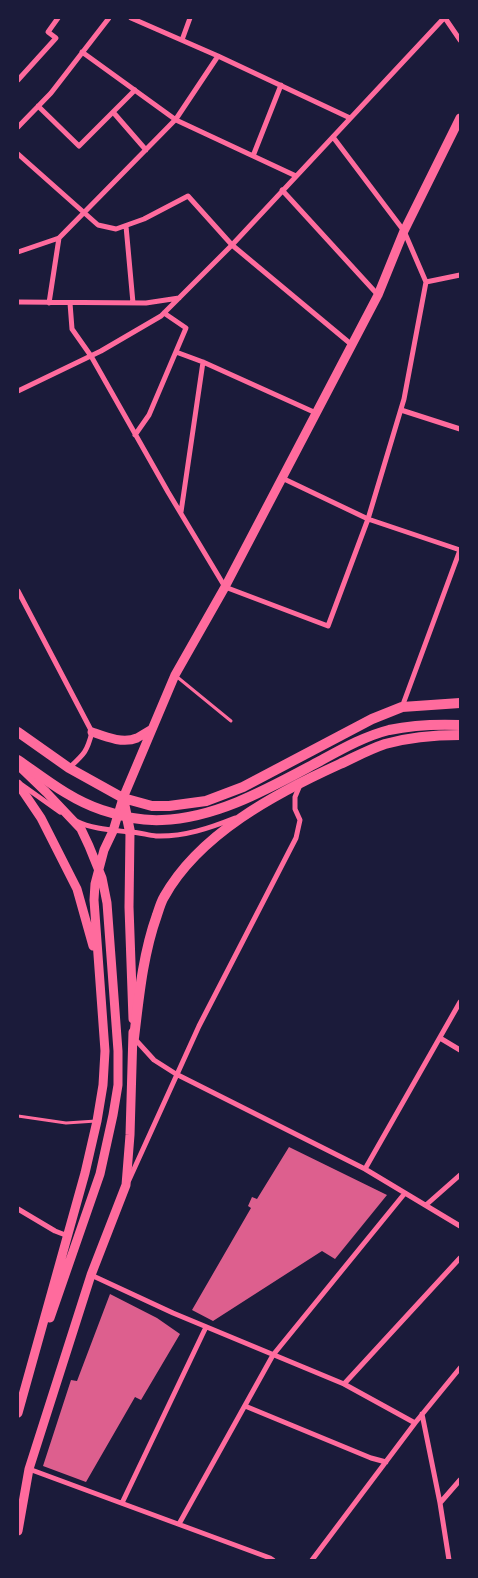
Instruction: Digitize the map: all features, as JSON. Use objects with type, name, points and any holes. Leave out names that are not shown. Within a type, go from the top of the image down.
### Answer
[{"type":"main road","points":[[18,732],[70,768],[123,798],[152,806],[168,806],[206,801],[244,787],[365,723],[402,707],[460,703]]},
{"type":"main road","points":[[18,760],[80,801],[102,810],[133,817],[160,820],[186,818],[230,804],[267,789],[354,743],[388,731],[433,724],[460,724]]},
{"type":"main road","points":[[134,1038],[144,961],[151,931],[164,898],[188,863],[220,833],[252,810],[302,781],[384,744],[412,738],[460,735]]},
{"type":"main road","points":[[123,798],[130,832]]},
{"type":"street","points":[[18,80],[56,38],[48,32],[58,18]]},
{"type":"street","points":[[18,127],[51,93],[109,18]]},
{"type":"street","points":[[131,18],[218,56],[350,118]]},
{"type":"street","points":[[182,40],[190,18]]},
{"type":"street","points":[[18,391],[91,356],[161,316],[232,245],[445,18],[460,40]]},
{"type":"street","points":[[82,52],[176,120],[296,176]]},
{"type":"street","points":[[18,252],[59,238],[176,120],[218,56]]},
{"type":"street","points":[[253,156],[281,85]]},
{"type":"street","points":[[38,106],[79,146],[135,90]]},
{"type":"street","points":[[113,112],[146,150]]},
{"type":"street","points":[[18,1414],[68,1236],[97,1121],[103,1085],[105,1051],[94,900],[95,884],[104,850],[113,831],[123,798],[175,675],[225,587],[352,345],[378,294],[404,231],[460,118]]},
{"type":"street","points":[[70,303],[72,329],[91,356],[225,587],[328,626],[368,519],[401,410],[426,282],[404,231],[333,137]]},
{"type":"street","points":[[18,154],[98,225],[116,229],[126,226],[144,219],[188,196],[232,245],[352,345]]},
{"type":"street","points":[[282,190],[378,294]]},
{"type":"street","points":[[126,226],[134,303]]},
{"type":"street","points":[[49,303],[59,238]]},
{"type":"street","points":[[426,282],[460,275]]},
{"type":"street","points":[[18,302],[146,303],[179,298]]},
{"type":"street","points":[[136,435],[149,415],[186,328],[164,312]]},
{"type":"street","points":[[176,352],[204,362],[316,413]]},
{"type":"street","points":[[181,514],[204,362]]},
{"type":"street","points":[[401,410],[460,429]]},
{"type":"street","points":[[282,478],[368,519],[460,550],[402,707]]},
{"type":"street","points":[[18,591],[92,732],[88,748],[70,768],[18,727]]},
{"type":"street","points":[[92,732],[111,739],[136,739],[152,729]]},
{"type":"street","points":[[18,765],[81,829],[90,846],[102,878],[107,903],[118,1051],[118,1085],[100,1174],[18,1422]]},
{"type":"street","points":[[18,1531],[29,1469],[91,1275],[126,1185],[176,1074],[296,838],[300,820],[295,809],[295,796],[302,781]]},
{"type":"street","points":[[18,783],[59,811],[81,823],[113,831],[155,836],[174,836],[198,831],[252,810]]},
{"type":"street","points":[[18,783],[41,818],[77,889],[98,964]]},
{"type":"street","points":[[126,1185],[134,1038],[129,907],[130,832]]},
{"type":"street","points":[[366,1169],[460,1002]]},
{"type":"street","points":[[134,1038],[154,1060],[176,1074],[366,1169],[460,1226]]},
{"type":"street","points":[[440,1038],[460,1050]]},
{"type":"street","points":[[426,1205],[460,1174]]},
{"type":"street","points":[[179,1524],[273,1355],[405,1193]]},
{"type":"street","points":[[18,1209],[56,1232],[68,1236]]},
{"type":"street","points":[[344,1384],[460,1258]]},
{"type":"street","points":[[91,1275],[206,1327],[344,1384],[415,1423]]},
{"type":"street","points":[[122,1503],[206,1327]]},
{"type":"street","points":[[312,1560],[415,1423],[460,1368]]},
{"type":"street","points":[[245,1406],[371,1458],[386,1462]]},
{"type":"street","points":[[422,1414],[440,1503],[449,1560]]},
{"type":"street","points":[[29,1469],[273,1560]]},
{"type":"street","points":[[440,1503],[460,1480]]},
{"type":"lane","points":[[175,675],[230,721]]},
{"type":"lane","points":[[18,1116],[66,1123],[97,1121]]},
{"type":"building","points":[[289,1147],[387,1195],[335,1259],[322,1251],[213,1321],[192,1310],[251,1208],[248,1206],[252,1197],[257,1199]]},
{"type":"building","points":[[110,1294],[157,1318],[180,1334],[141,1400],[135,1397],[86,1482],[43,1466],[71,1380],[77,1381]]}]
